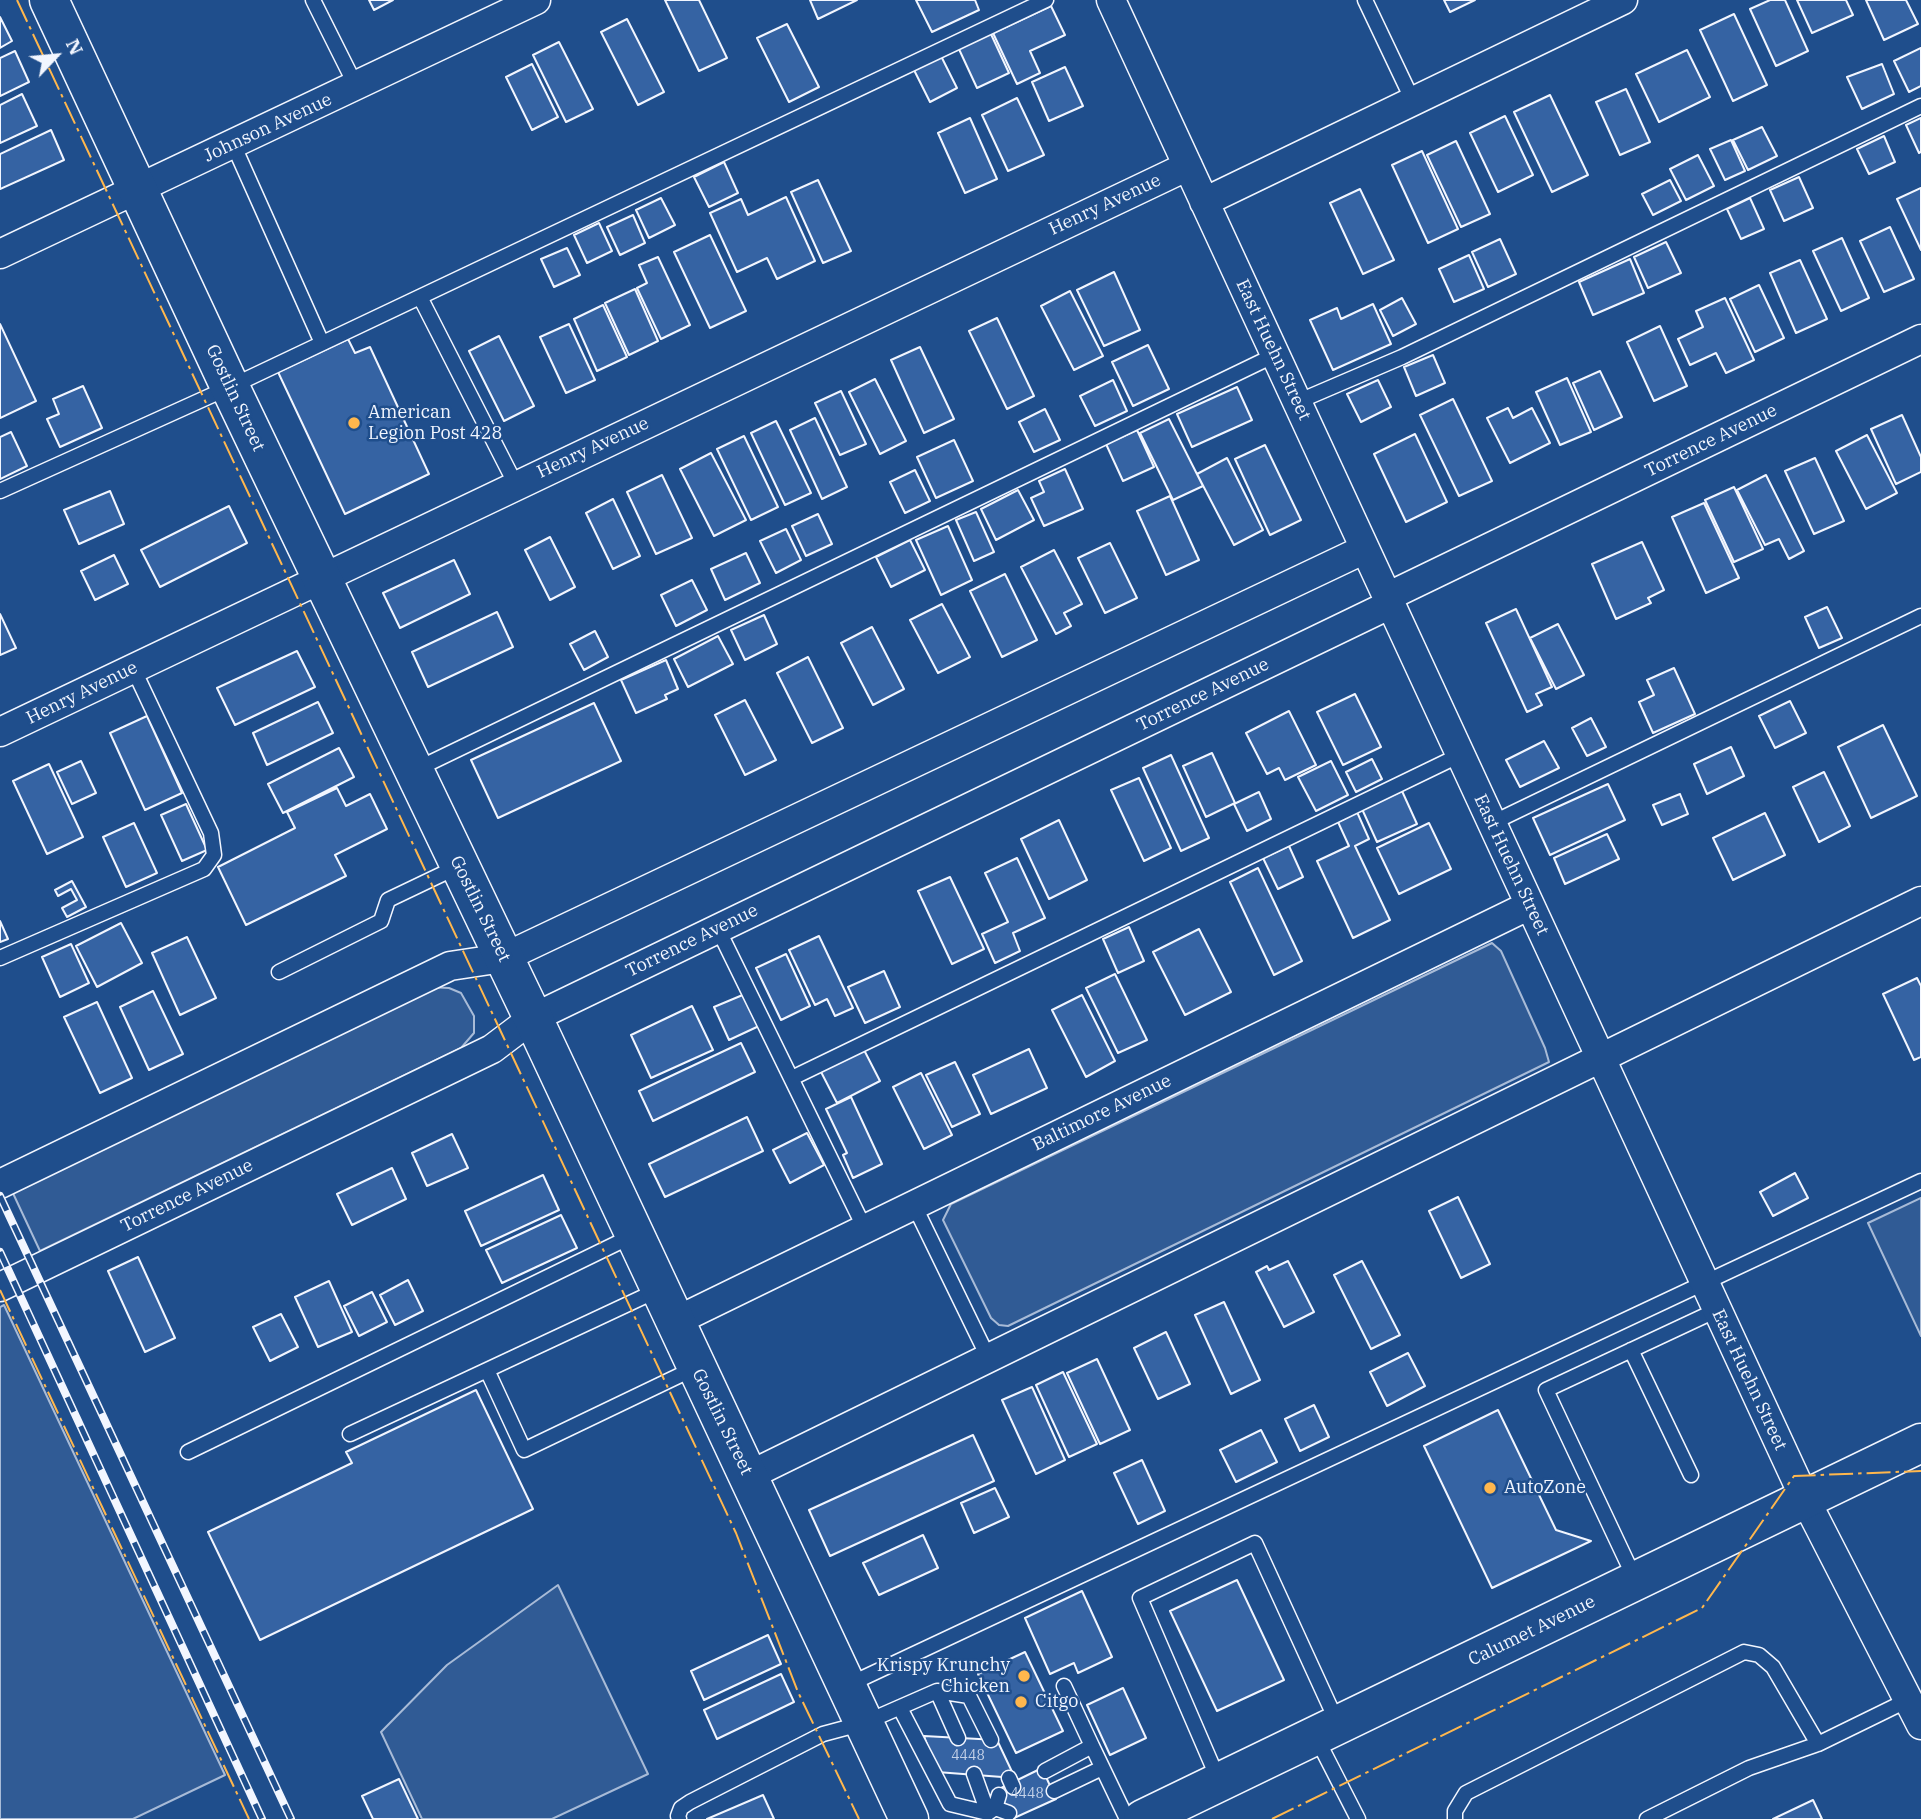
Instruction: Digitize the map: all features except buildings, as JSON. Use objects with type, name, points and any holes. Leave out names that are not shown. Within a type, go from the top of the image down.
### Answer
[{"type":"main road","name":"Gostlin Street","points":[[49,0],[230,387],[533,1018],[909,1819]]},
{"type":"main road","name":"Calumet Avenue","points":[[1143,1819],[1921,1443]]},
{"type":"street","name":"Johnson Avenue","points":[[0,254],[536,0]]},
{"type":"street","name":"East Huehn Street","points":[[1111,0],[1805,1499],[1918,1719]]},
{"type":"street","points":[[1204,202],[1623,0]]},
{"type":"street","name":"Henry Avenue","points":[[0,732],[1188,166]]},
{"type":"street","name":"Torrence Avenue","points":[[0,1287],[492,1049],[533,1018],[1921,339]]},
{"type":"street","points":[[0,1185],[450,967],[503,958],[1365,549]]},
{"type":"street","points":[[748,1476],[1921,901]]},
{"type":"street","name":"Baltimore Avenue","points":[[667,1306],[865,1229],[1530,905]]},
{"type":"lane","points":[[313,0],[356,86]]},
{"type":"lane","points":[[0,491],[230,387],[1046,0]]},
{"type":"lane","points":[[1365,0],[1413,101]]},
{"type":"lane","points":[[1297,402],[1402,357],[1921,106]]},
{"type":"lane","points":[[233,144],[322,343]]},
{"type":"lane","points":[[420,297],[516,485]]},
{"type":"lane","points":[[414,771],[1275,355]]},
{"type":"lane","points":[[1492,824],[1921,616]]},
{"type":"lane","points":[[0,958],[204,869],[214,855],[211,833],[134,668]]},
{"type":"lane","points":[[792,1078],[1460,755]]},
{"type":"lane","points":[[279,972],[381,921],[388,900],[458,866]]},
{"type":"lane","points":[[718,929],[865,1229]]},
{"type":"lane","points":[[846,1686],[1921,1181]]},
{"type":"lane","points":[[914,1205],[988,1357]]},
{"type":"lane","points":[[188,1452],[634,1235]]},
{"type":"lane","points":[[350,1434],[487,1370],[667,1306]]},
{"type":"lane","points":[[1636,1581],[1546,1390],[1717,1310]]},
{"type":"lane","points":[[1631,1350],[1691,1475]]},
{"type":"lane","points":[[487,1370],[523,1450],[696,1367]]},
{"type":"lane","points":[[1219,1782],[1139,1598],[1255,1543],[1358,1819]]},
{"type":"lane","points":[[1454,1819],[1455,1811],[1466,1793],[1744,1652],[1759,1655],[1773,1667],[1818,1744]]},
{"type":"lane","points":[[1064,1686],[1127,1819]]},
{"type":"lane","points":[[679,1819],[681,1808],[690,1802],[823,1734],[864,1723],[936,1691],[969,1696],[991,1740]]},
{"type":"lane","points":[[936,1691],[958,1738]]},
{"type":"lane","points":[[900,1708],[950,1804],[998,1807],[974,1774]]},
{"type":"lane","points":[[1647,1819],[1749,1768],[1818,1744],[1918,1719]]},
{"type":"lane","points":[[1045,1771],[1092,1746]]},
{"type":"lane","points":[[1054,1791],[1102,1768]]},
{"type":"shaded area","points":[[1492,943],[1501,951],[1549,1062],[1008,1326],[999,1325],[991,1318],[943,1220],[951,1204]]},
{"type":"shaded area","points":[[428,987],[449,988],[461,993],[474,1016],[474,1033],[461,1048],[40,1251],[11,1189]]},
{"type":"shaded area","points":[[1921,1198],[1921,1336],[1868,1223]]},
{"type":"shaded area","points":[[4,1305],[225,1775],[133,1819],[0,1819],[0,1307]]},
{"type":"shaded area","points":[[558,1585],[648,1774],[552,1819],[422,1819],[381,1732],[447,1665]]},
{"type":"railway","points":[[0,1196],[291,1819]]},
{"type":"railway","points":[[0,1252],[262,1819]]},
{"type":"power","points":[[17,0],[736,1533],[798,1692],[859,1819]]},
{"type":"power","points":[[0,1290],[249,1819]]},
{"type":"power","points":[[1272,1819],[1702,1608],[1794,1476],[1921,1471]]},
{"type":"place","name":"American Legion Post 428","points":[[354,423]]},
{"type":"place","name":"AutoZone","points":[[1490,1488]]},
{"type":"place","name":"Krispy Krunchy Chicken","points":[[1024,1676]]},
{"type":"place","name":"Citgo","points":[[1021,1702]]}]
